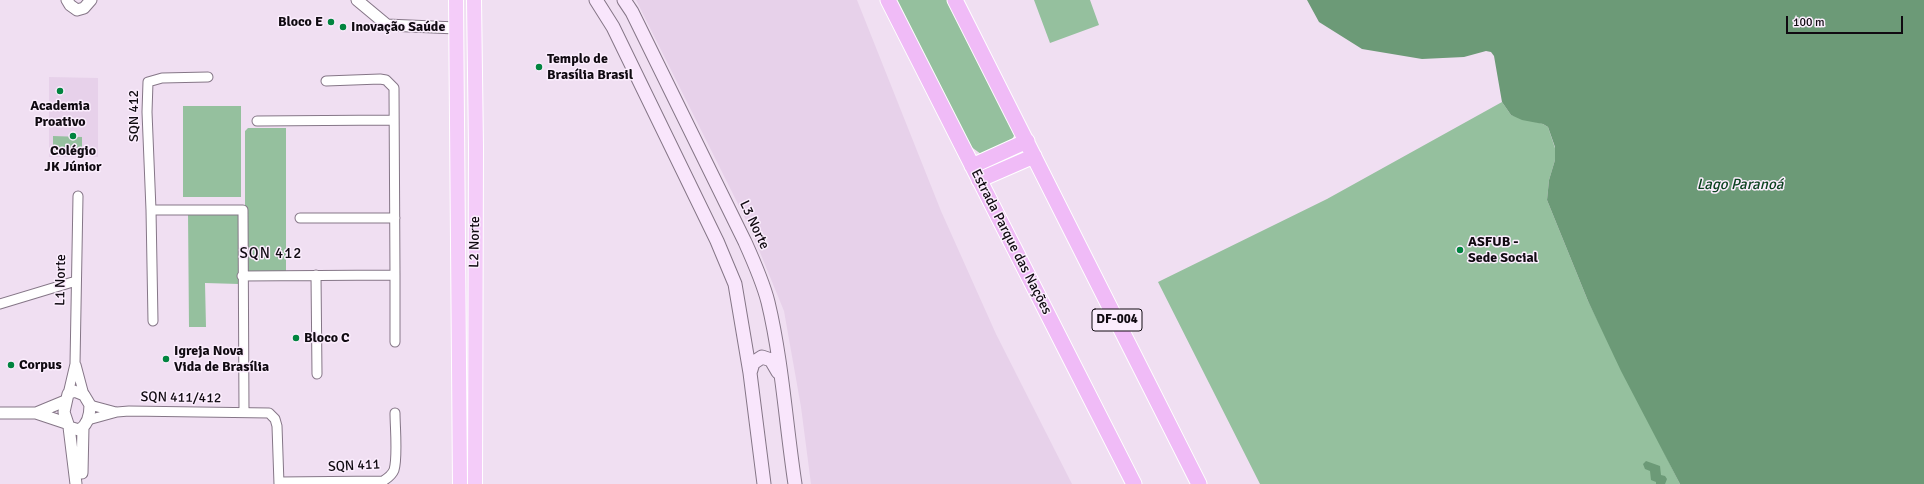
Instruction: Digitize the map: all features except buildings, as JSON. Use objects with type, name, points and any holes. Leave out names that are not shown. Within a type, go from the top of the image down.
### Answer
[{"type":"highway","name":"Estrada Parque das Nações","points":[[888,0],[1134,484]]},
{"type":"highway","name":"DF-004","points":[[955,0],[1199,484]]},
{"type":"highway","points":[[972,166],[1027,141]]},
{"type":"highway","points":[[979,180],[1034,156]]},
{"type":"main road","name":"L2 Norte","points":[[456,0],[458,83],[460,484]]},
{"type":"main road","name":"L2 Norte","points":[[474,0],[476,154],[475,484]]},
{"type":"main road","points":[[596,0],[613,27],[727,261],[735,284],[740,306],[750,373],[764,484]]},
{"type":"main road","name":"L3 Norte","points":[[624,0],[639,26],[745,242],[757,270],[767,301],[795,484]]},
{"type":"main road","points":[[458,83],[469,85],[475,83]]},
{"type":"main road","points":[[750,373],[753,363],[762,357],[770,360],[779,373]]},
{"type":"main road","points":[[460,452],[471,458],[475,457]]},
{"type":"street","points":[[68,0],[70,5],[77,10],[84,8],[90,0]]},
{"type":"street","points":[[357,0],[368,4],[387,25],[456,28]]},
{"type":"street","name":"SQN 412","points":[[153,321],[147,112],[148,82],[162,78],[208,77]]},
{"type":"street","points":[[326,81],[386,80],[394,88],[393,120],[396,342]]},
{"type":"street","points":[[257,120],[393,120]]},
{"type":"street","name":"L1 Norte","points":[[67,398],[75,364],[78,196]]},
{"type":"street","points":[[151,210],[243,210],[242,276],[244,412]]},
{"type":"street","points":[[300,218],[395,218]]},
{"type":"street","points":[[316,275],[317,374]]},
{"type":"street","points":[[242,276],[395,275]]},
{"type":"street","points":[[0,304],[5,299],[76,281]]},
{"type":"street","name":"L1 Norte","points":[[75,364],[84,395]]},
{"type":"street","points":[[0,413],[36,412],[67,398],[74,391],[84,395],[90,405],[85,424],[82,484]]},
{"type":"street","points":[[67,398],[64,412],[68,425],[76,484]]},
{"type":"street","name":"SQN 411/412","points":[[90,405],[117,412]]},
{"type":"street","name":"SQN 411/412","points":[[85,424],[117,412],[129,411],[244,412]]},
{"type":"street","points":[[36,412],[68,425],[76,430],[85,424]]},
{"type":"street","name":"SQN 411","points":[[244,412],[268,413],[275,419],[277,426],[279,483],[383,481],[392,474],[395,465],[395,413]]},
{"type":"street","points":[[392,474],[392,484]]},
{"type":"shaded area","points":[[636,0],[857,0],[941,211],[996,334],[1072,484],[811,484],[801,407],[784,311],[750,228]]},
{"type":"shaded area","points":[[896,0],[949,0],[1015,134],[1011,141],[981,154],[970,146]]},
{"type":"shaded area","points":[[1034,0],[1090,0],[1099,25],[1050,43]]},
{"type":"shaded area","name":"Colégio JK Júnior","points":[[49,77],[98,78],[98,157],[49,157]]},
{"type":"shaded area","points":[[1502,102],[1511,115],[1543,124],[1548,127],[1555,148],[1555,160],[1549,180],[1547,200],[1588,301],[1680,484],[1260,484],[1158,282],[1327,199]]},
{"type":"shaded area","points":[[183,106],[241,106],[241,197],[183,197]]},
{"type":"shaded area","points":[[248,128],[286,128],[286,272],[245,272],[245,131]]},
{"type":"shaded area","points":[[53,136],[82,137],[82,153],[53,153]]},
{"type":"shaded area","points":[[188,213],[239,214],[239,284],[205,283],[206,327],[189,327]]},
{"type":"water","name":"Lago Paranoá","points":[[1307,0],[1924,0],[1924,484],[1680,484],[1621,371],[1588,301],[1547,200],[1549,180],[1555,160],[1555,147],[1548,127],[1543,124],[1522,120],[1511,115],[1502,102],[1494,56],[1491,52],[1486,51],[1464,57],[1422,59],[1362,49],[1319,22]]},
{"type":"water","points":[[1646,461],[1660,466],[1661,475],[1665,476],[1667,479],[1665,484],[1656,484],[1656,482],[1651,480],[1650,471],[1645,469],[1643,464]]},
{"type":"place","name":"Bloco E","points":[[331,22]]},
{"type":"place","name":"Inovação Saúde","points":[[343,27]]},
{"type":"place","name":"Templo de Brasília Brasil","points":[[539,67]]},
{"type":"place","name":"Academia Proativo","points":[[60,91]]},
{"type":"place","name":"Colégio JK Júnior","points":[[73,136]]},
{"type":"place","name":"ASFUB - Sede Social","points":[[1460,250]]},
{"type":"place","name":"Bloco C","points":[[296,338]]},
{"type":"place","name":"Igreja Nova Vida de Brasília","points":[[166,359]]},
{"type":"place","name":"Corpus","points":[[11,365]]},
{"type":"district","name":"SQN 412","points":[[271,254]]}]
